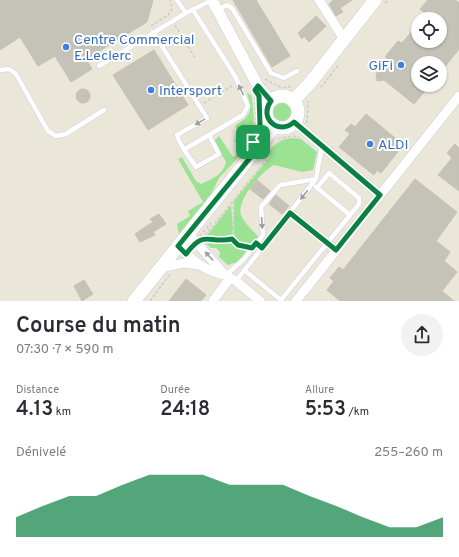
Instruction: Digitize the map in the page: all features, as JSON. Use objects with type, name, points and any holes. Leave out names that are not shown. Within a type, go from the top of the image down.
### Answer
[{"type":"main road","points":[[294,101],[310,83],[375,0]]},
{"type":"main road","points":[[280,96],[285,96],[294,101],[298,113],[294,122],[285,128],[275,126],[268,119],[266,115],[268,105],[271,101],[280,96]]},
{"type":"main road","points":[[134,301],[166,270],[178,246],[195,238],[275,126]]},
{"type":"street","points":[[319,0],[344,39]]},
{"type":"street","points":[[214,4],[256,90],[271,101]]},
{"type":"street","points":[[296,301],[380,195],[456,106],[459,96]]},
{"type":"street","points":[[294,122],[380,195]]},
{"type":"street","points":[[195,238],[230,278],[260,301]]},
{"type":"street","points":[[178,246],[198,265],[212,272],[230,278]]},
{"type":"street","points":[[166,270],[184,263],[198,265]]},
{"type":"street","points":[[213,301],[230,278]]},
{"type":"lane","points":[[177,0],[186,13]]},
{"type":"lane","points":[[99,66],[186,13],[214,4],[227,5],[232,8],[271,73],[284,78],[297,71]]},
{"type":"lane","points":[[186,149],[243,115],[248,106],[238,82],[193,10]]},
{"type":"lane","points":[[151,33],[200,106],[206,118],[177,135],[179,144],[186,149],[196,168],[220,154],[209,135]]},
{"type":"lane","points":[[0,70],[8,69],[16,74],[48,131],[56,136],[66,134],[104,110]]},
{"type":"lane","points":[[230,278],[244,270],[316,179],[322,146]]},
{"type":"lane","points":[[244,270],[282,300],[360,204],[359,198],[329,173],[317,188]]},
{"type":"lane","points":[[230,278],[263,235],[261,207],[280,184],[316,179]]},
{"type":"lane","points":[[312,184],[350,215]]},
{"type":"lane","points":[[290,213],[336,250]]},
{"type":"lane","points":[[256,243],[262,248]]},
{"type":"path","points":[[151,33],[146,29],[168,15],[172,9],[170,0]]},
{"type":"path","points":[[172,21],[195,58]]},
{"type":"path","points":[[195,238],[232,202],[268,158],[261,147],[256,132],[257,124],[254,117],[256,90],[265,79],[282,88],[294,86],[303,79],[310,83]]},
{"type":"path","points":[[200,106],[238,82]]},
{"type":"path","points":[[256,90],[259,96],[261,147]]},
{"type":"path","points":[[277,140],[292,136],[304,139],[312,130],[308,125],[306,118],[306,103],[309,98]]},
{"type":"path","points":[[234,141],[242,138],[261,147]]},
{"type":"path","points":[[195,238],[236,192]]},
{"type":"path","points":[[232,202],[234,229],[232,239]]},
{"type":"path","points":[[195,238],[220,241],[232,239]]},
{"type":"path","points":[[232,239],[238,245],[252,248]]},
{"type":"path","points":[[150,301],[166,270]]},
{"type":"green space","points":[[247,93],[251,95],[252,98],[254,120],[254,130],[249,139],[241,137],[235,126],[247,116],[249,112],[250,105]]},
{"type":"green space","points":[[282,102],[290,105],[293,113],[290,121],[282,124],[274,121],[271,113],[274,105]]},
{"type":"green space","points":[[219,136],[233,157],[243,151],[242,148],[247,145],[243,139],[246,139],[251,144],[219,178],[211,194],[179,234],[177,224],[190,216],[188,211],[203,202],[178,159],[182,157],[196,181],[201,184],[213,178],[220,173],[226,162],[215,143],[215,140]]},
{"type":"green space","points":[[293,138],[301,139],[317,152],[313,170],[302,172],[274,165],[263,173],[246,194],[240,209],[244,221],[259,237],[250,246],[238,244],[234,230],[234,201],[270,157],[269,151],[282,140]]},
{"type":"green space","points":[[231,205],[233,229],[231,237],[221,240],[205,238]]},
{"type":"green space","points":[[211,240],[221,242],[231,240],[238,246],[249,248],[237,262],[228,265],[219,257],[220,252],[216,248],[211,248],[204,241]]},
{"type":"building","name":"Centre Commercial E.Leclerc","points":[[0,0],[153,0],[147,22],[86,59],[92,69],[71,82],[55,56],[38,66],[20,37],[0,50]]},
{"type":"building","points":[[233,0],[256,0],[290,56],[272,67]]},
{"type":"building","points":[[333,0],[352,0],[340,8],[343,12],[336,16],[329,4]]},
{"type":"building","name":"GiFi","points":[[428,0],[455,0],[459,3],[459,49],[447,64],[447,56],[411,56],[411,92],[424,92],[414,104],[384,80],[377,81],[376,73],[378,73],[389,60],[385,57],[398,41],[402,43],[411,32],[411,48],[447,48],[447,12],[424,12],[420,9]]},
{"type":"building","points":[[316,16],[326,26],[309,42],[304,36],[302,39],[298,33]]},
{"type":"building","name":"Intersport","points":[[154,50],[188,105],[148,130],[113,75]]},
{"type":"building","points":[[83,89],[88,91],[90,96],[88,101],[83,103],[78,101],[76,96],[78,91]]},
{"type":"building","name":"ALDI","points":[[366,114],[400,142],[397,146],[400,149],[381,173],[377,170],[374,175],[339,147],[350,134],[345,130],[351,124],[355,127]]},
{"type":"building","points":[[455,144],[459,148],[459,191],[438,175],[452,158],[447,153]]},
{"type":"building","points":[[415,179],[457,212],[436,241],[450,252],[444,261],[457,272],[442,291],[454,301],[340,301],[327,290],[334,281],[330,278],[339,267],[343,270]]},
{"type":"building","points":[[257,180],[270,191],[263,199],[250,189]]},
{"type":"building","points":[[276,195],[289,206],[282,214],[269,204]]},
{"type":"building","points":[[159,214],[166,224],[153,232],[155,235],[140,242],[135,234],[153,222],[150,219]]},
{"type":"building","points":[[186,279],[206,295],[201,301],[169,301]]},
{"type":"building","points":[[84,280],[93,294],[82,301],[74,286]]},
{"type":"place","name":"Centre Commercial E.Leclerc","points":[[66,47]]},
{"type":"place","name":"GiFi","points":[[401,65]]},
{"type":"place","name":"Intersport","points":[[151,90]]},
{"type":"place","name":"ALDI","points":[[370,144]]},
{"type":"route","points":[[258,86],[271,101],[266,110],[266,115],[271,123],[280,128],[285,128],[294,122],[380,195],[336,250],[290,213],[262,248],[256,243],[252,248],[249,246],[238,245],[232,239],[220,241],[202,239],[195,242],[186,254],[178,246],[259,147],[253,142],[260,125],[258,110],[259,96],[255,90],[258,86]]}]
